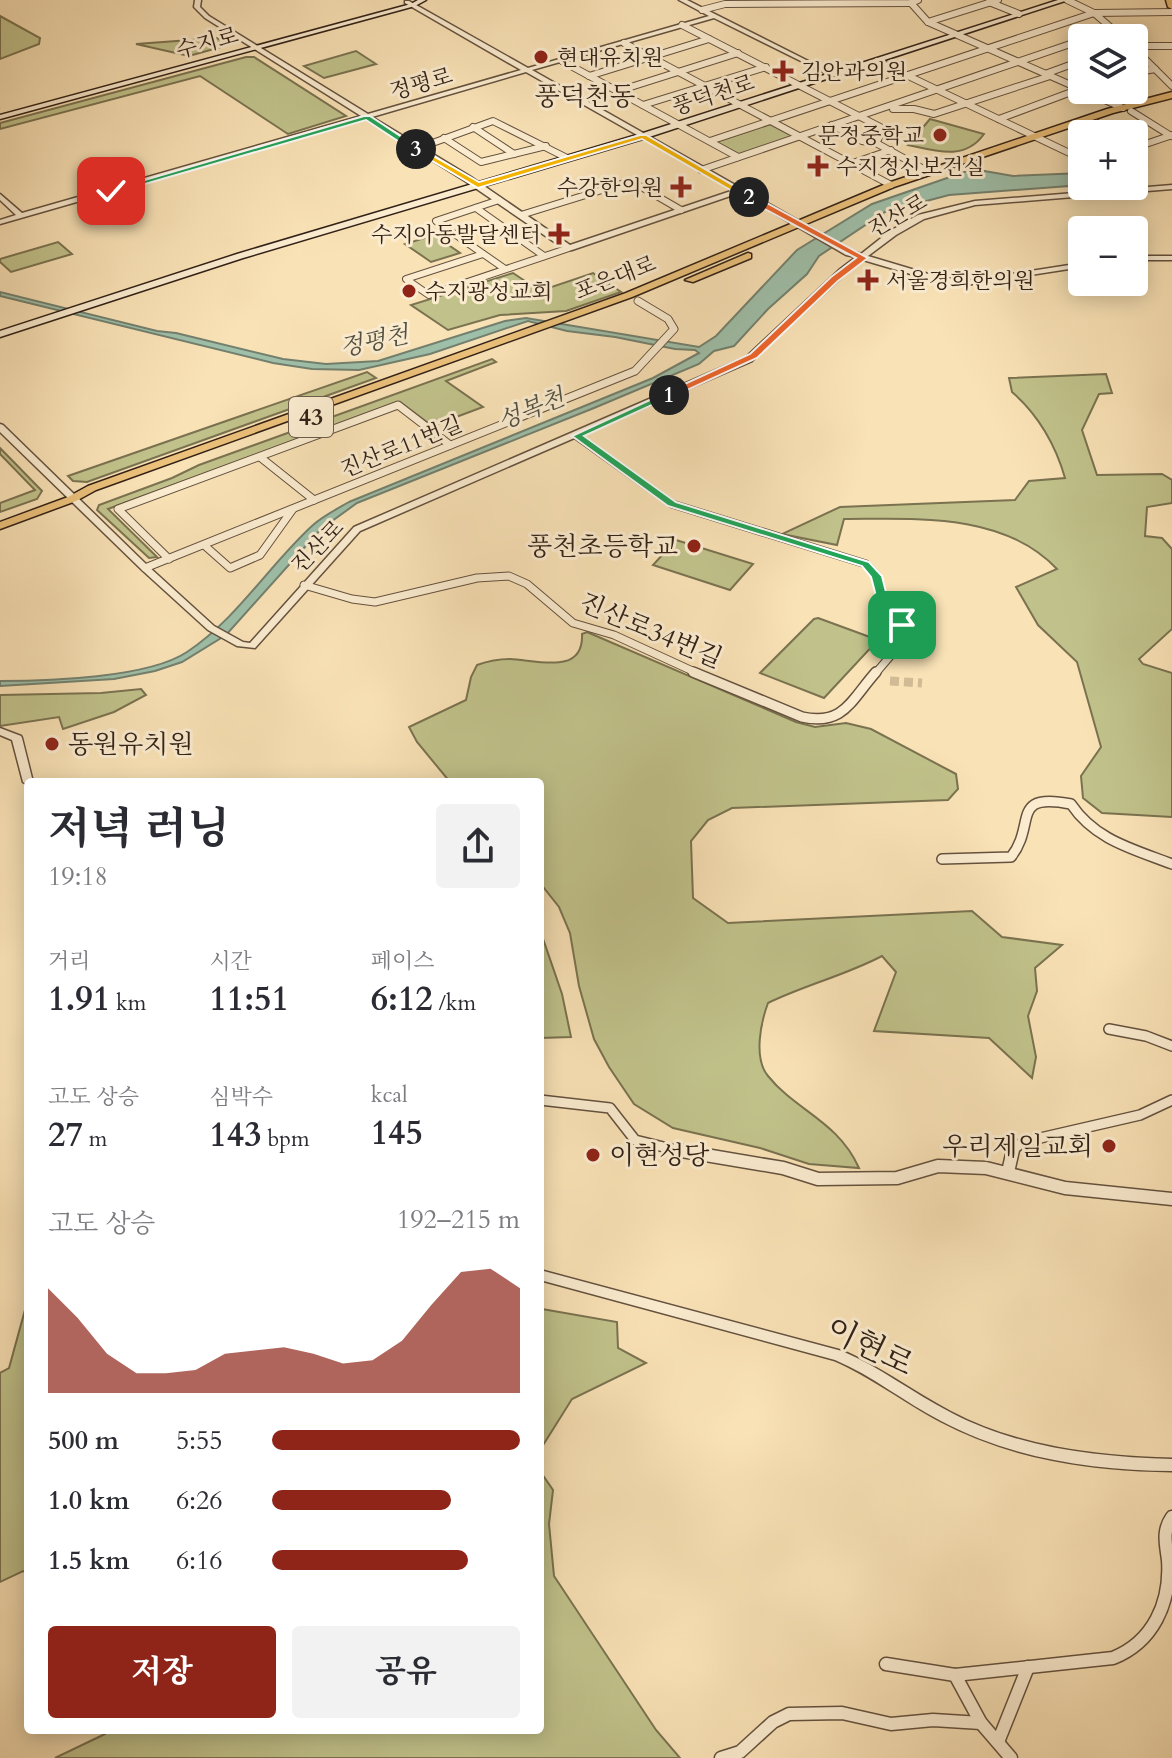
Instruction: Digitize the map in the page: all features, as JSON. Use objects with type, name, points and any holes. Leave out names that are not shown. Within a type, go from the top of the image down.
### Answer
[{"type":"main road","name":"수지로","points":[[0,114],[423,0]]},
{"type":"main road","name":"풍덕천로","points":[[0,334],[240,256],[643,136],[1066,0]]},
{"type":"main road","points":[[1170,0],[1172,10]]},
{"type":"main road","name":"포은대로","points":[[72,499],[104,493],[638,301],[813,233],[850,209],[899,189],[1127,110],[1172,98]]},
{"type":"main road","name":"포은대로","points":[[1104,120],[1127,110]]},
{"type":"main road","name":"포은대로","points":[[0,526],[72,499],[92,488],[642,290],[891,185],[1068,132]]},
{"type":"street","points":[[198,0],[197,7],[203,13],[478,185],[569,248]]},
{"type":"street","points":[[682,0],[833,75]]},
{"type":"street","points":[[702,10],[725,4],[911,3],[918,0]]},
{"type":"street","points":[[1066,0],[1094,13],[1107,24]]},
{"type":"street","points":[[928,22],[991,1],[1019,14]]},
{"type":"street","points":[[911,3],[928,22],[1068,83]]},
{"type":"street","points":[[410,4],[849,253],[958,282],[989,281],[1068,267]]},
{"type":"street","points":[[710,141],[1094,13],[1172,10]]},
{"type":"street","name":"정평로","points":[[0,222],[714,16]]},
{"type":"street","points":[[682,25],[884,129],[876,143]]},
{"type":"street","points":[[589,76],[709,39]]},
{"type":"street","points":[[624,43],[891,185]]},
{"type":"street","points":[[701,170],[1068,45]]},
{"type":"street","points":[[1148,47],[1172,46]]},
{"type":"street","points":[[1053,51],[1068,58]]},
{"type":"street","points":[[618,91],[738,53]]},
{"type":"street","points":[[562,61],[738,157]]},
{"type":"street","points":[[877,61],[1068,152]]},
{"type":"street","points":[[1148,62],[1172,86]]},
{"type":"street","points":[[643,105],[766,67]]},
{"type":"street","points":[[875,111],[914,109],[934,114],[1068,68]]},
{"type":"street","points":[[1148,70],[1155,69]]},
{"type":"street","points":[[999,119],[1068,94]]},
{"type":"street","points":[[1114,104],[1171,135]]},
{"type":"street","points":[[416,149],[493,121],[567,158]]},
{"type":"street","points":[[832,125],[862,141],[891,150],[929,172]]},
{"type":"street","points":[[473,127],[514,154]]},
{"type":"street","points":[[1148,143],[1171,135]]},
{"type":"street","points":[[444,138],[481,162],[546,146]]},
{"type":"street","points":[[850,164],[891,150]]},
{"type":"street","points":[[521,215],[631,181],[681,210]]},
{"type":"street","name":"진산로","points":[[145,568],[211,628],[240,644],[252,646],[348,536],[367,523],[577,436],[754,356],[834,279],[893,233],[917,219],[952,207],[1172,187]]},
{"type":"street","points":[[483,254],[406,279],[429,295],[739,191]]},
{"type":"street","points":[[0,196],[21,216]]},
{"type":"street","points":[[499,200],[436,221],[505,269]]},
{"type":"street","points":[[476,208],[544,256]]},
{"type":"street","points":[[1148,258],[1172,258]]},
{"type":"street","name":"진산로11번길","points":[[145,568],[635,371],[673,333],[672,323],[638,301]]},
{"type":"street","points":[[169,559],[118,509],[398,405],[450,445]]},
{"type":"street","points":[[0,427],[145,568]]},
{"type":"street","name":"진산로34번길","points":[[304,585],[352,599],[375,602],[477,578],[509,576],[527,584],[573,623],[614,635],[802,717],[830,720],[846,709],[903,641],[905,631],[882,600],[873,571],[858,560],[672,504],[577,436]]},
{"type":"street","points":[[260,457],[314,500]]},
{"type":"street","points":[[204,545],[230,568],[260,555],[293,509]]},
{"type":"street","points":[[0,731],[17,738],[27,778]]},
{"type":"street","points":[[942,859],[1011,857],[1017,852],[1027,809],[1035,802],[1048,800],[1071,804],[1084,823],[1105,838],[1172,864]]},
{"type":"street","points":[[1109,1029],[1146,1036],[1172,1046]]},
{"type":"street","points":[[544,1100],[610,1108],[635,1140],[706,1157],[783,1168],[818,1179],[897,1178],[938,1166],[1008,1172],[1065,1188],[1172,1199]]},
{"type":"street","points":[[1008,1172],[1010,1152],[1023,1142],[1140,1115],[1172,1100]]},
{"type":"street","name":"이현로","points":[[544,1276],[837,1355],[872,1371],[960,1424],[1019,1445],[1088,1460],[1172,1465]]},
{"type":"street","points":[[886,1664],[955,1675],[1113,1658],[1129,1653],[1153,1631],[1163,1606],[1168,1566],[1164,1528],[1172,1517]]},
{"type":"street","points":[[998,1742],[1028,1667]]},
{"type":"street","points":[[955,1675],[981,1723],[1011,1758]]},
{"type":"street","points":[[721,1758],[740,1752],[773,1722],[789,1714],[842,1713],[891,1724],[933,1720],[981,1723]]},
{"type":"green space","points":[[0,16],[40,38],[39,44],[0,59]]},
{"type":"green space","points":[[217,38],[227,43],[225,46],[189,56],[136,44]]},
{"type":"green space","points":[[356,51],[376,64],[324,78],[304,66]]},
{"type":"green space","points":[[254,57],[346,116],[288,134],[200,76],[0,129],[0,123]]},
{"type":"green space","points":[[930,119],[984,134],[968,148],[959,151],[908,145]]},
{"type":"green space","points":[[770,124],[794,136],[740,155],[715,142]]},
{"type":"green space","points":[[434,235],[460,253],[431,262],[405,244]]},
{"type":"green space","points":[[58,242],[72,254],[11,272],[0,262],[0,259]]},
{"type":"green space","points":[[513,273],[540,291],[593,273],[621,292],[566,311],[500,315],[448,330],[411,305]]},
{"type":"green space","points":[[492,359],[496,362],[446,381],[483,407],[432,426],[400,402],[108,509],[157,557],[149,558],[97,510],[99,505],[199,465]]},
{"type":"green space","points":[[367,372],[376,378],[87,482],[73,481],[68,476]]},
{"type":"green space","points":[[1106,374],[1112,393],[1099,394],[1082,430],[1097,475],[1162,474],[1172,480],[1172,503],[1147,507],[1145,536],[1162,538],[1172,549],[1172,629],[1139,659],[1143,664],[1172,673],[1172,817],[1102,813],[1083,798],[1081,776],[1101,747],[1077,662],[1038,625],[1016,587],[1057,569],[1035,550],[985,528],[929,520],[844,519],[837,545],[782,534],[840,507],[1015,500],[1029,481],[1065,478],[1045,431],[1012,392],[1009,378]]},
{"type":"green space","points":[[0,448],[42,491],[37,499],[0,512],[0,503],[35,490],[0,454]]},
{"type":"green space","points":[[676,540],[753,564],[730,590],[653,565]]},
{"type":"green space","points":[[818,618],[878,640],[824,698],[760,673]]},
{"type":"green space","points":[[587,632],[796,722],[815,727],[846,723],[871,729],[956,774],[958,789],[948,800],[732,808],[708,820],[691,841],[693,898],[728,923],[972,911],[1002,937],[1062,945],[1035,968],[1037,991],[1028,1016],[1036,1057],[1032,1078],[989,1038],[874,1031],[896,972],[882,956],[768,1003],[760,1040],[761,1060],[768,1076],[840,1139],[859,1168],[809,1164],[760,1148],[673,1128],[634,1104],[594,1039],[579,986],[570,933],[559,907],[544,888],[544,778],[447,778],[417,742],[409,727],[466,700],[477,665],[506,659],[545,663],[567,661],[581,647],[582,634]]},
{"type":"green space","points":[[141,689],[146,695],[114,712],[63,729],[59,717],[0,726],[0,695]]},
{"type":"green space","points":[[544,942],[562,994],[571,1037],[544,1038]]},
{"type":"green space","points":[[544,1309],[617,1322],[618,1348],[646,1363],[572,1399],[544,1444]]},
{"type":"green space","points":[[24,1314],[24,1571],[0,1582],[0,1373],[9,1368]]},
{"type":"green space","points":[[544,1477],[553,1490],[549,1524],[554,1576],[656,1730],[680,1758],[55,1758],[105,1734],[544,1734]]},
{"type":"shaded area","points":[[973,169],[1013,176],[1068,174],[1068,186],[949,195],[885,212],[819,256],[807,274],[768,309],[734,346],[714,351],[699,364],[594,408],[357,503],[321,529],[226,635],[182,662],[114,679],[0,686],[0,681],[123,673],[170,661],[187,652],[222,623],[297,541],[335,510],[653,378],[699,353],[567,331],[528,321],[430,354],[359,370],[312,369],[273,363],[0,296],[0,292],[283,359],[326,364],[378,361],[505,321],[526,318],[699,347],[716,336],[797,250],[872,204]]},
{"type":"tunnel","points":[[890,681],[922,683]]},
{"type":"place","name":"현대유치원","points":[[541,57]]},
{"type":"place","name":"김안과의원","points":[[783,71]]},
{"type":"place","name":"문정중학교","points":[[940,135]]},
{"type":"place","name":"수지정신보건실","points":[[818,166]]},
{"type":"place","name":"수강한의원","points":[[681,187]]},
{"type":"place","name":"수지아동발달센터","points":[[559,234]]},
{"type":"place","name":"서울경희한의원","points":[[868,280]]},
{"type":"place","name":"수지광성교회","points":[[409,291]]},
{"type":"place","name":"풍천초등학교","points":[[694,546]]},
{"type":"place","name":"동원유치원","points":[[52,744]]},
{"type":"place","name":"우리제일교회","points":[[1109,1146]]},
{"type":"place","name":"이현성당","points":[[593,1155]]},
{"type":"district","name":"풍덕천동","points":[[585,96]]},
{"type":"route","points":[[111,191],[367,118],[478,185],[643,136],[683,161],[863,258],[834,279],[754,356],[577,436],[672,504],[866,564],[877,576],[882,600],[902,625]]},
{"type":"water label","name":"정평천","points":[[374,341]]},
{"type":"water label","name":"성복천","points":[[531,409]]}]
